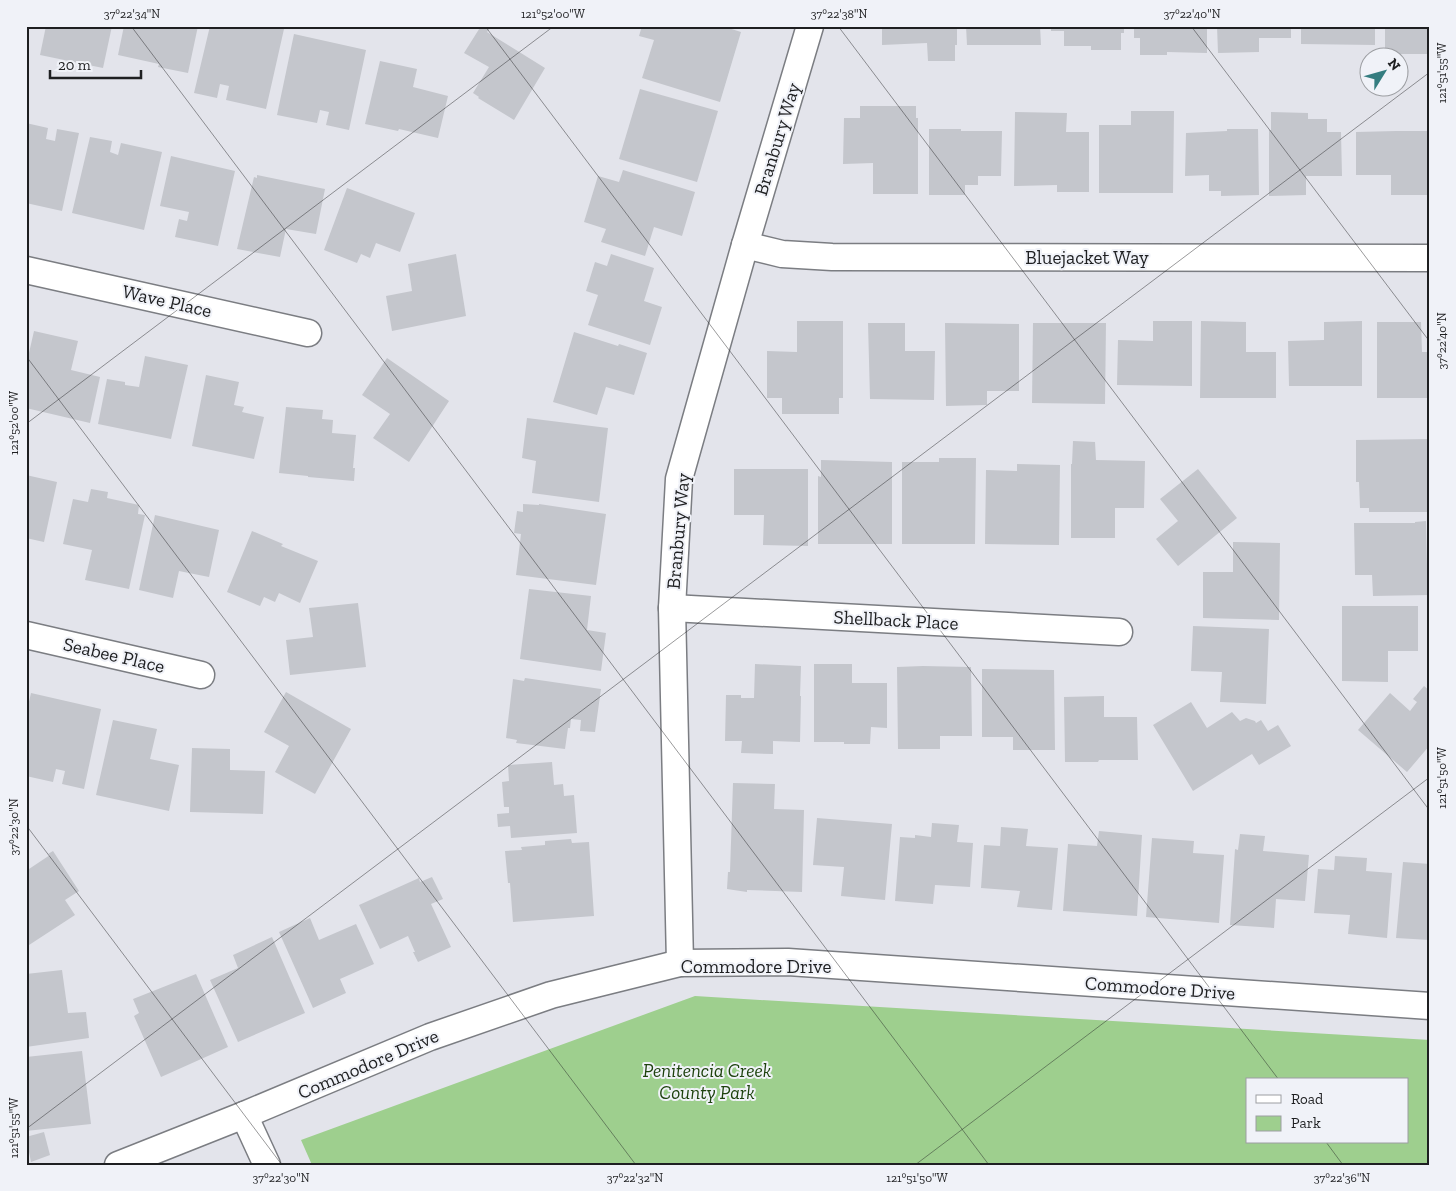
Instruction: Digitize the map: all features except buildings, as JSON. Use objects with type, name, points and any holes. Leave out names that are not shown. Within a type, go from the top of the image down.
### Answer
[{"type":"street","name":"Branbury Way","points":[[680,963],[672,608],[679,479],[745,245],[810,26]]},
{"type":"street","name":"Bluejacket Way","points":[[745,245],[782,254],[832,257],[1430,258]]},
{"type":"street","name":"Wave Place","points":[[26,270],[308,333]]},
{"type":"street","name":"Shellback Place","points":[[672,608],[1119,632]]},
{"type":"street","name":"Seabee Place","points":[[26,635],[201,675]]},
{"type":"street","name":"Commodore Drive","points":[[118,1165],[244,1116],[430,1037],[551,995],[680,963],[788,962],[1430,1006]]},
{"type":"street","points":[[244,1116],[267,1165]]},
{"type":"green space","name":"Penitencia Creek County Park","points":[[695,996],[1430,1040],[1430,1165],[312,1165],[301,1140]]}]
